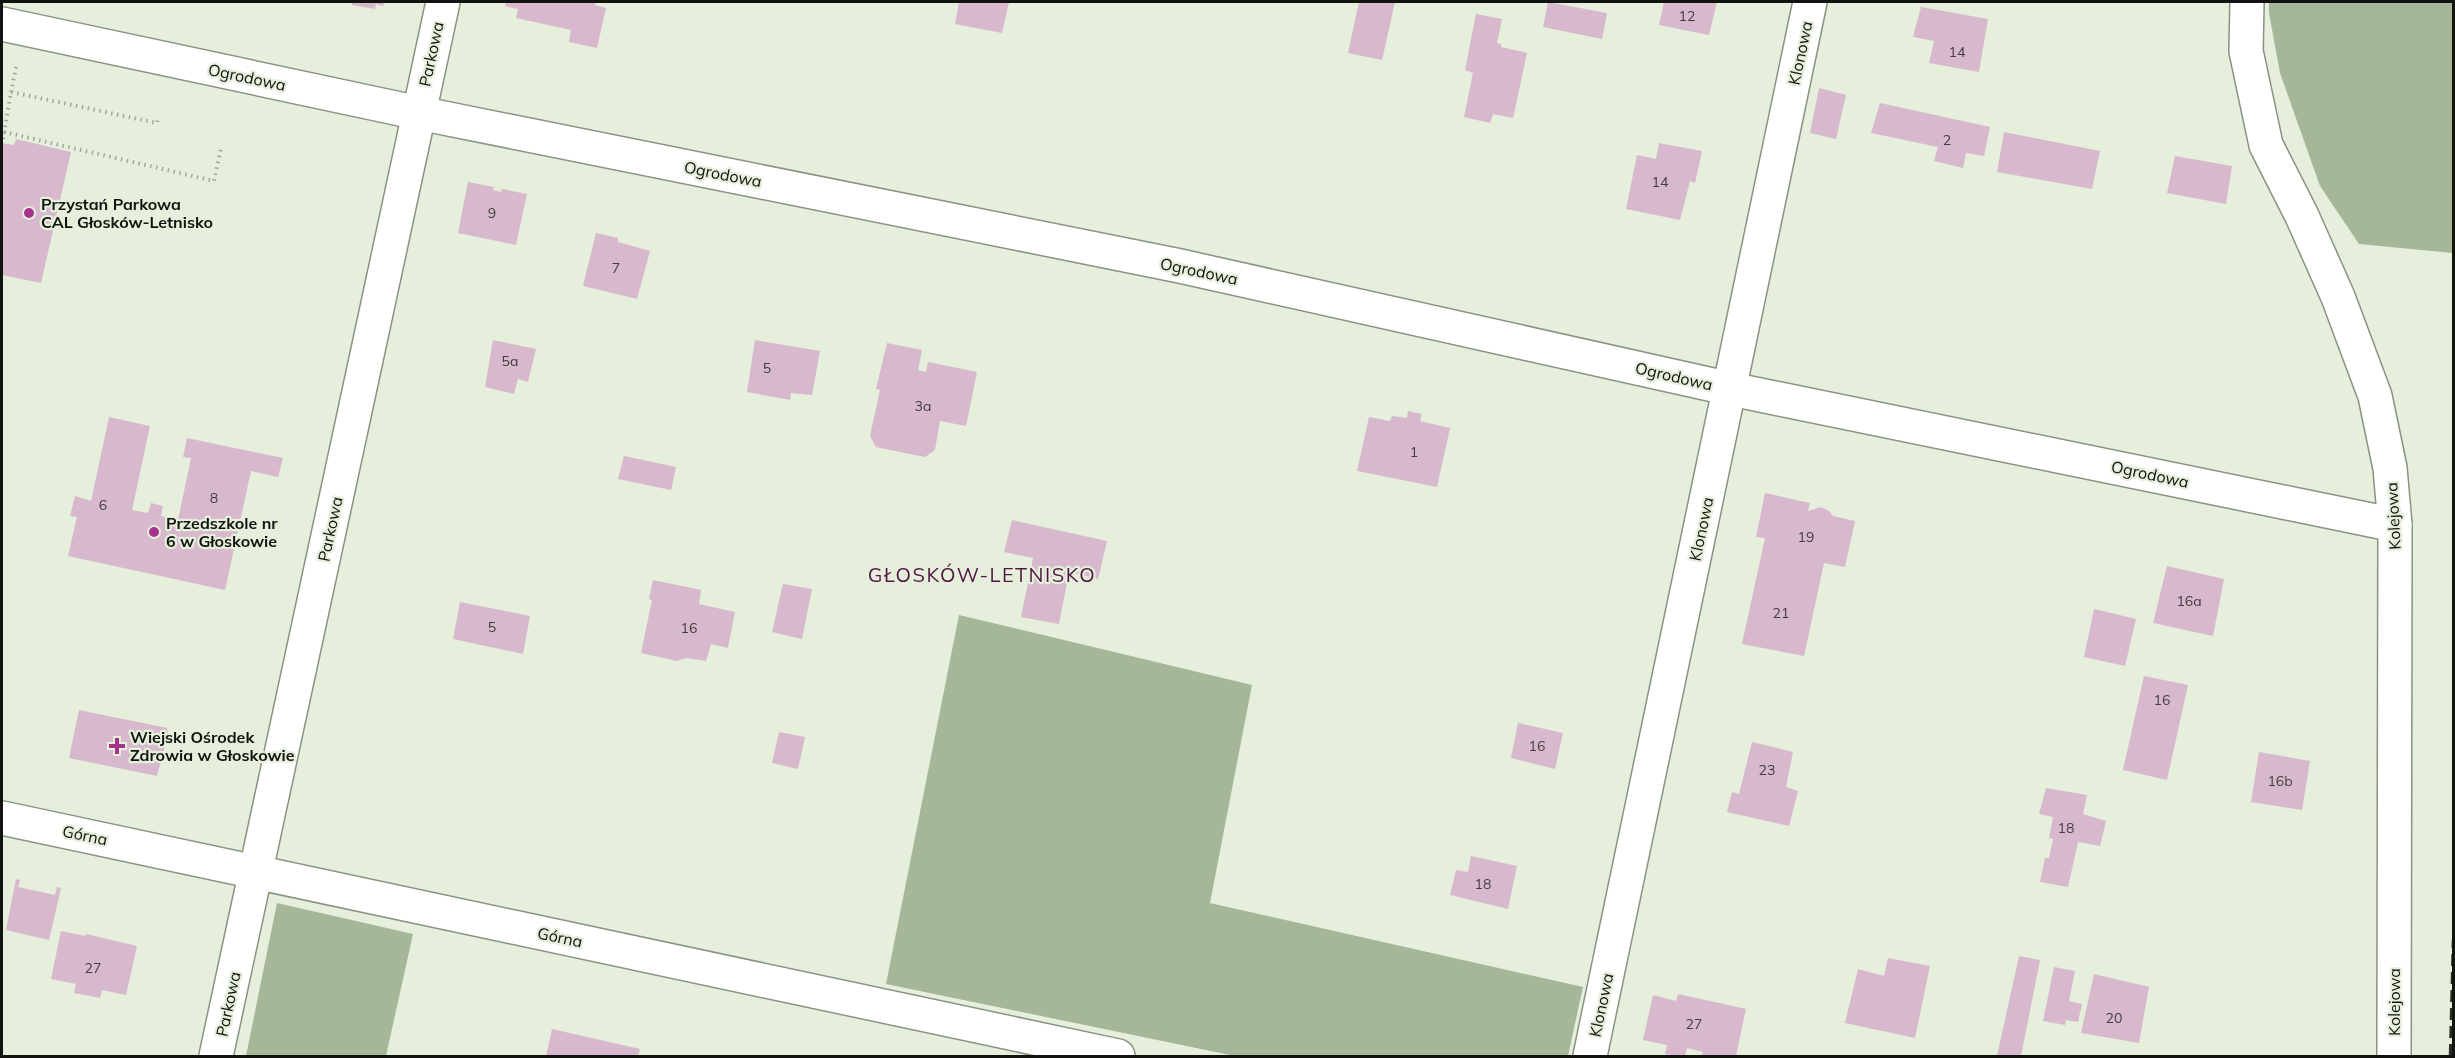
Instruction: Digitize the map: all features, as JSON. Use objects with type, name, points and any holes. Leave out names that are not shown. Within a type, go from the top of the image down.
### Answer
[{"type":"street","name":"Parkowa","points":[[216,1056],[443,2]]},
{"type":"street","name":"Klonowa","points":[[1590,1056],[1810,2]]},
{"type":"street","name":"Kolejowa","points":[[2247,2],[2246,51],[2266,145],[2302,216],[2338,297],[2375,396],[2390,468],[2395,525],[2394,1056]]},
{"type":"street","name":"Ogrodowa","points":[[2,24],[419,113],[1180,266],[1731,389],[2395,525]]},
{"type":"street","name":"Górna","points":[[2,818],[1118,1056]]},
{"type":"path","points":[[3,139],[11,92],[157,123],[158,117]]},
{"type":"path","points":[[4,132],[213,181],[221,148]]},
{"type":"green space","points":[[2269,2],[2453,2],[2453,253],[2359,244],[2320,186],[2280,73]]},
{"type":"green space","points":[[959,615],[1252,685],[1210,903],[1583,987],[1568,1056],[1235,1056],[886,984]]},
{"type":"green space","points":[[277,903],[413,934],[386,1056],[246,1056]]},
{"type":"building","points":[[352,2],[384,2],[383,6],[376,4],[375,9],[352,5]]},
{"type":"building","points":[[506,2],[596,2],[595,5],[606,8],[597,48],[569,42],[571,30],[516,18],[518,9],[505,6]]},
{"type":"building","points":[[959,2],[1009,2],[1002,33],[955,24]]},
{"type":"building","points":[[1359,2],[1395,2],[1382,60],[1348,53]]},
{"type":"building","points":[[1548,2],[1607,13],[1602,39],[1543,27]]},
{"type":"building","points":[[1664,2],[1717,2],[1709,35],[1659,25]]},
{"type":"building","points":[[1921,7],[1988,19],[1979,72],[1929,63],[1934,41],[1913,37]]},
{"type":"building","points":[[1476,14],[1502,19],[1497,43],[1501,44],[1501,47],[1527,53],[1513,118],[1493,114],[1490,123],[1464,117],[1473,73],[1465,70]]},
{"type":"building","points":[[1819,88],[1846,95],[1836,139],[1810,133]]},
{"type":"building","points":[[1880,103],[1990,127],[1984,156],[1966,153],[1963,168],[1934,161],[1938,147],[1871,133]]},
{"type":"building","points":[[2004,132],[2100,151],[2092,189],[1997,172]]},
{"type":"building","name":"Przystań Parkowa CAL Głosków-Letnisko","points":[[16,139],[71,152],[41,283],[2,275],[2,143],[14,145]]},
{"type":"building","points":[[1659,143],[1702,151],[1695,183],[1690,181],[1680,220],[1626,209],[1637,155],[1656,159]]},
{"type":"building","points":[[2175,156],[2232,166],[2226,204],[2167,193]]},
{"type":"building","points":[[468,182],[494,187],[493,190],[501,192],[502,189],[527,194],[516,245],[458,233]]},
{"type":"building","points":[[596,233],[618,238],[618,242],[650,251],[637,299],[583,286]]},
{"type":"building","points":[[493,340],[536,349],[528,382],[518,379],[514,394],[485,387]]},
{"type":"building","points":[[755,340],[820,351],[812,395],[791,393],[790,400],[747,392]]},
{"type":"building","points":[[887,343],[922,350],[918,370],[926,372],[928,362],[977,372],[966,426],[940,421],[935,450],[925,457],[876,447],[870,436],[880,390],[876,389]]},
{"type":"building","points":[[1408,411],[1422,414],[1420,421],[1450,428],[1437,487],[1357,471],[1369,417],[1390,421],[1392,416],[1407,418]]},
{"type":"building","points":[[109,417],[150,426],[132,510],[148,513],[151,503],[163,506],[161,516],[178,520],[191,458],[183,457],[187,438],[283,458],[278,477],[251,471],[225,590],[68,556],[77,517],[70,516],[75,496],[91,501]]},
{"type":"building","points":[[624,456],[676,467],[671,490],[618,479]]},
{"type":"building","points":[[1765,493],[1810,503],[1808,511],[1821,507],[1833,516],[1855,521],[1845,567],[1824,563],[1804,656],[1742,644],[1765,538],[1756,537]]},
{"type":"building","points":[[1012,520],[1107,541],[1098,579],[1069,572],[1059,624],[1021,617],[1033,558],[1004,552]]},
{"type":"building","points":[[2167,566],[2224,579],[2213,636],[2153,623]]},
{"type":"building","points":[[653,580],[701,590],[699,604],[735,612],[728,648],[711,644],[706,661],[686,658],[677,661],[641,653],[652,600],[649,599]]},
{"type":"building","points":[[783,584],[812,589],[802,639],[772,632]]},
{"type":"building","points":[[460,602],[530,616],[523,654],[453,639]]},
{"type":"building","points":[[2094,609],[2136,619],[2125,666],[2084,657]]},
{"type":"building","points":[[2144,676],[2188,685],[2167,780],[2123,770]]},
{"type":"building","name":"Wiejski Ośrodek Zdrowia w Głoskowie","points":[[79,710],[167,728],[168,734],[157,776],[69,758]]},
{"type":"building","points":[[1518,723],[1563,733],[1555,769],[1511,758]]},
{"type":"building","points":[[779,732],[805,737],[798,769],[772,763]]},
{"type":"building","points":[[1752,742],[1793,752],[1786,787],[1798,791],[1789,826],[1727,812],[1732,792],[1739,794]]},
{"type":"building","points":[[2259,752],[2310,761],[2302,810],[2251,802]]},
{"type":"building","points":[[2046,788],[2087,795],[2083,814],[2106,821],[2100,846],[2078,842],[2068,887],[2040,882],[2045,858],[2049,858],[2053,839],[2049,838],[2053,817],[2039,814]]},
{"type":"building","points":[[1471,856],[1517,866],[1508,909],[1450,895],[1456,870],[1468,872]]},
{"type":"building","points":[[16,879],[20,880],[18,887],[55,895],[57,887],[61,888],[49,940],[6,930]]},
{"type":"building","points":[[61,931],[86,936],[86,934],[137,946],[126,995],[102,990],[100,998],[74,993],[76,984],[51,979]]},
{"type":"building","points":[[2019,956],[2040,960],[2021,1056],[1997,1056]]},
{"type":"building","points":[[1888,958],[1930,966],[1915,1038],[1845,1023],[1858,969],[1884,976]]},
{"type":"building","points":[[2054,967],[2075,971],[2069,1001],[2082,1004],[2078,1022],[2066,1020],[2065,1025],[2043,1021]]},
{"type":"building","points":[[2094,974],[2149,987],[2139,1043],[2081,1033]]},
{"type":"building","points":[[1678,994],[1746,1009],[1736,1056],[1702,1056],[1703,1052],[1687,1048],[1685,1056],[1665,1054],[1667,1045],[1643,1040],[1653,995],[1676,1001]]},
{"type":"building","points":[[552,1029],[640,1049],[638,1056],[546,1056]]},
{"type":"railway","points":[[2451,1056],[2454,940]]},
{"type":"place","name":"Przystań Parkowa CAL Głosków-Letnisko","points":[[29,213]]},
{"type":"place","name":"Przedszkole nr 6 w Głoskowie","points":[[154,532]]},
{"type":"place","name":"Wiejski Ośrodek Zdrowia w Głoskowie","points":[[117,746]]},
{"type":"district","name":"GŁOSKÓW-LETNISKO","points":[[982,575]]}]
